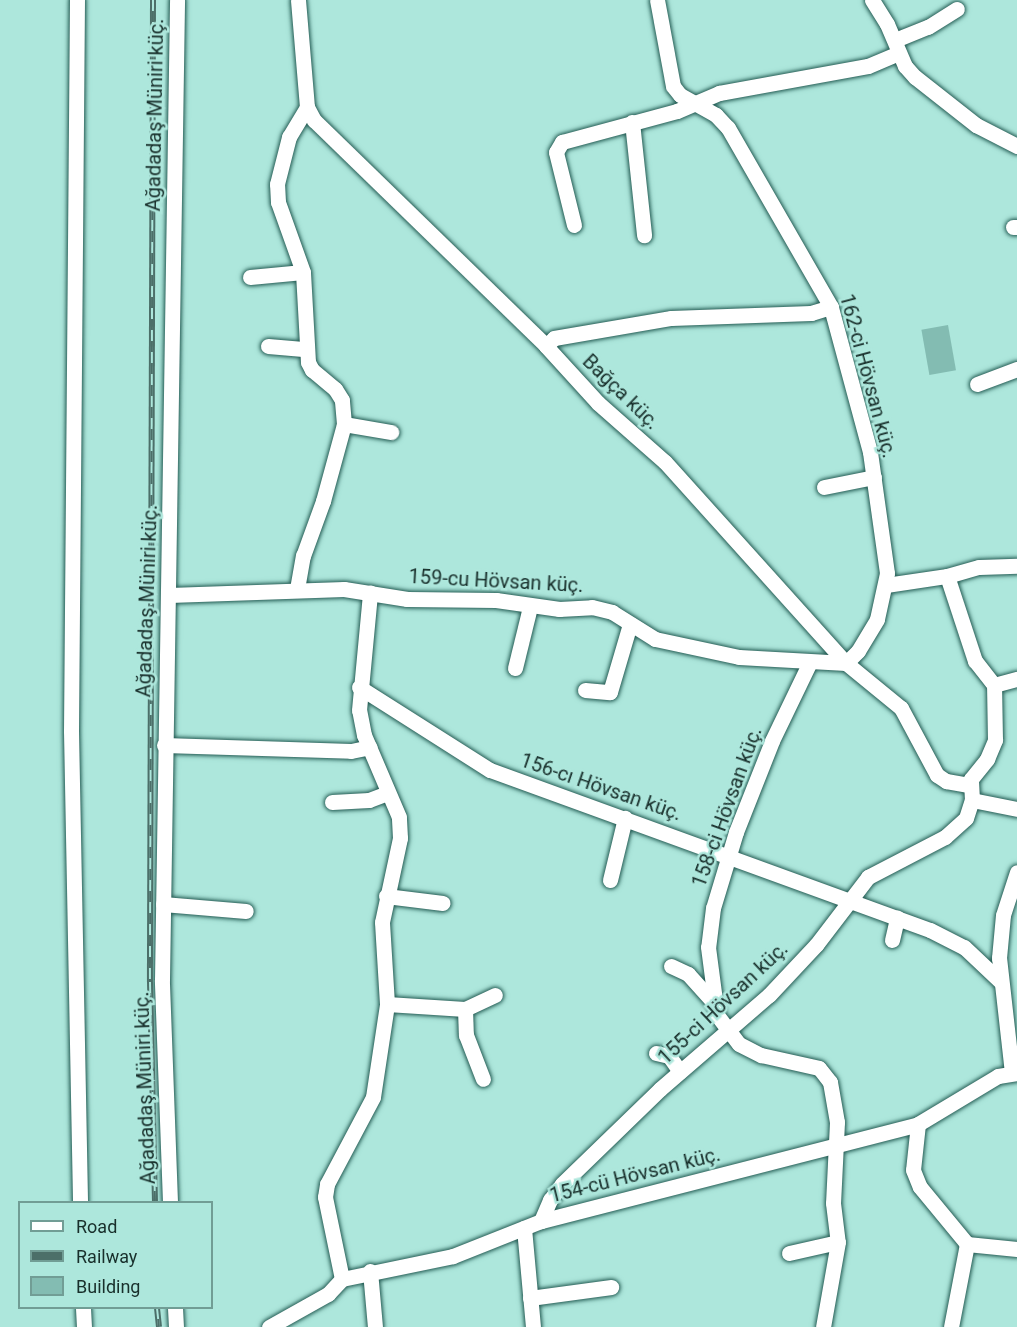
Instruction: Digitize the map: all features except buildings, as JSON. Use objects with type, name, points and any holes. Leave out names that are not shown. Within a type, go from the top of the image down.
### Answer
[{"type":"street","points":[[77,0],[71,731],[80,1201]]},
{"type":"street","name":"Ağadadaş Müniri küç.","points":[[170,1201],[163,904],[164,745],[170,595],[177,0]]},
{"type":"street","points":[[297,589],[303,556],[323,501],[344,424],[342,400],[335,389],[312,370],[306,349],[303,272],[278,202],[277,184],[289,137],[307,107],[298,0]]},
{"type":"street","name":"162-ci Hövsan küç.","points":[[657,0],[673,86],[695,104],[716,115],[728,128],[831,307],[874,477],[886,585],[876,619],[858,651],[846,663]]},
{"type":"street","points":[[872,0],[896,47],[915,77],[976,125],[1017,146]]},
{"type":"street","points":[[574,225],[557,145],[695,104],[719,93],[756,84],[868,66],[957,9]]},
{"type":"street","name":"Bağça küç.","points":[[307,107],[350,158],[546,346],[598,404],[665,462],[846,663],[901,708],[937,775],[970,792],[1017,809]]},
{"type":"street","points":[[632,122],[644,235]]},
{"type":"street","points":[[250,278],[303,272]]},
{"type":"street","points":[[546,346],[562,336],[671,318],[811,313],[831,307]]},
{"type":"street","points":[[268,346],[306,349]]},
{"type":"street","points":[[977,384],[1017,369]]},
{"type":"street","points":[[344,424],[391,432]]},
{"type":"street","points":[[824,487],[874,477]]},
{"type":"street","points":[[886,585],[947,576],[979,567],[1017,566]]},
{"type":"street","points":[[947,576],[975,661],[994,685],[1017,679]]},
{"type":"street","name":"159-cu Hövsan küç.","points":[[170,595],[297,589],[370,592],[424,600],[496,600],[530,607],[592,607],[612,612],[645,634],[678,645],[739,657],[809,664],[846,663]]},
{"type":"street","points":[[342,1279],[326,1190],[373,1097],[387,1004],[382,922],[400,838],[399,817],[387,793],[358,710],[370,592]]},
{"type":"street","points":[[515,668],[530,607]]},
{"type":"street","points":[[585,690],[610,692],[630,624]]},
{"type":"street","name":"158-ci Hövsan küç.","points":[[809,664],[772,741],[729,854],[710,923],[708,947],[713,1002],[727,1031],[739,1044],[761,1055],[819,1068],[828,1074],[837,1122],[833,1203],[838,1242],[823,1327]]},
{"type":"street","name":"155-ci Hövsan küç.","points":[[541,1221],[562,1184],[680,1072],[769,995],[816,945],[868,877],[945,837],[966,818],[970,792],[993,749],[994,685]]},
{"type":"street","name":"156-cı Hövsan küç.","points":[[359,687],[490,770],[729,854],[847,902],[897,918],[964,947],[1000,982]]},
{"type":"street","points":[[164,745],[351,751],[370,747]]},
{"type":"street","points":[[332,802],[369,800],[387,793]]},
{"type":"street","points":[[610,880],[625,818]]},
{"type":"street","points":[[1015,1073],[1000,982],[1003,915],[1017,872]]},
{"type":"street","points":[[386,896],[443,903]]},
{"type":"street","points":[[163,904],[246,911]]},
{"type":"street","points":[[892,940],[897,918]]},
{"type":"street","points":[[671,966],[688,974],[713,1002]]},
{"type":"street","points":[[387,1004],[465,1009],[495,995]]},
{"type":"street","points":[[465,1009],[466,1035],[483,1079]]},
{"type":"street","points":[[656,1053],[669,1056],[680,1072]]},
{"type":"street","name":"154-cü Hövsan küç.","points":[[269,1327],[328,1294],[342,1279],[370,1271],[453,1256],[541,1221],[918,1124],[949,1109],[983,1084],[1015,1073]]},
{"type":"street","points":[[918,1124],[915,1178],[967,1244],[1017,1249]]},
{"type":"street","points":[[525,1228],[533,1327]]},
{"type":"street","points":[[789,1253],[838,1242]]},
{"type":"street","points":[[951,1327],[967,1244]]},
{"type":"street","points":[[370,1271],[375,1327]]},
{"type":"street","points":[[530,1298],[610,1287]]},
{"type":"street","points":[[83,1309],[84,1327]]},
{"type":"street","points":[[175,1309],[176,1327]]},
{"type":"railway","points":[[153,0],[150,982],[155,1201]]},
{"type":"railway","points":[[157,1309],[159,1327]]}]
